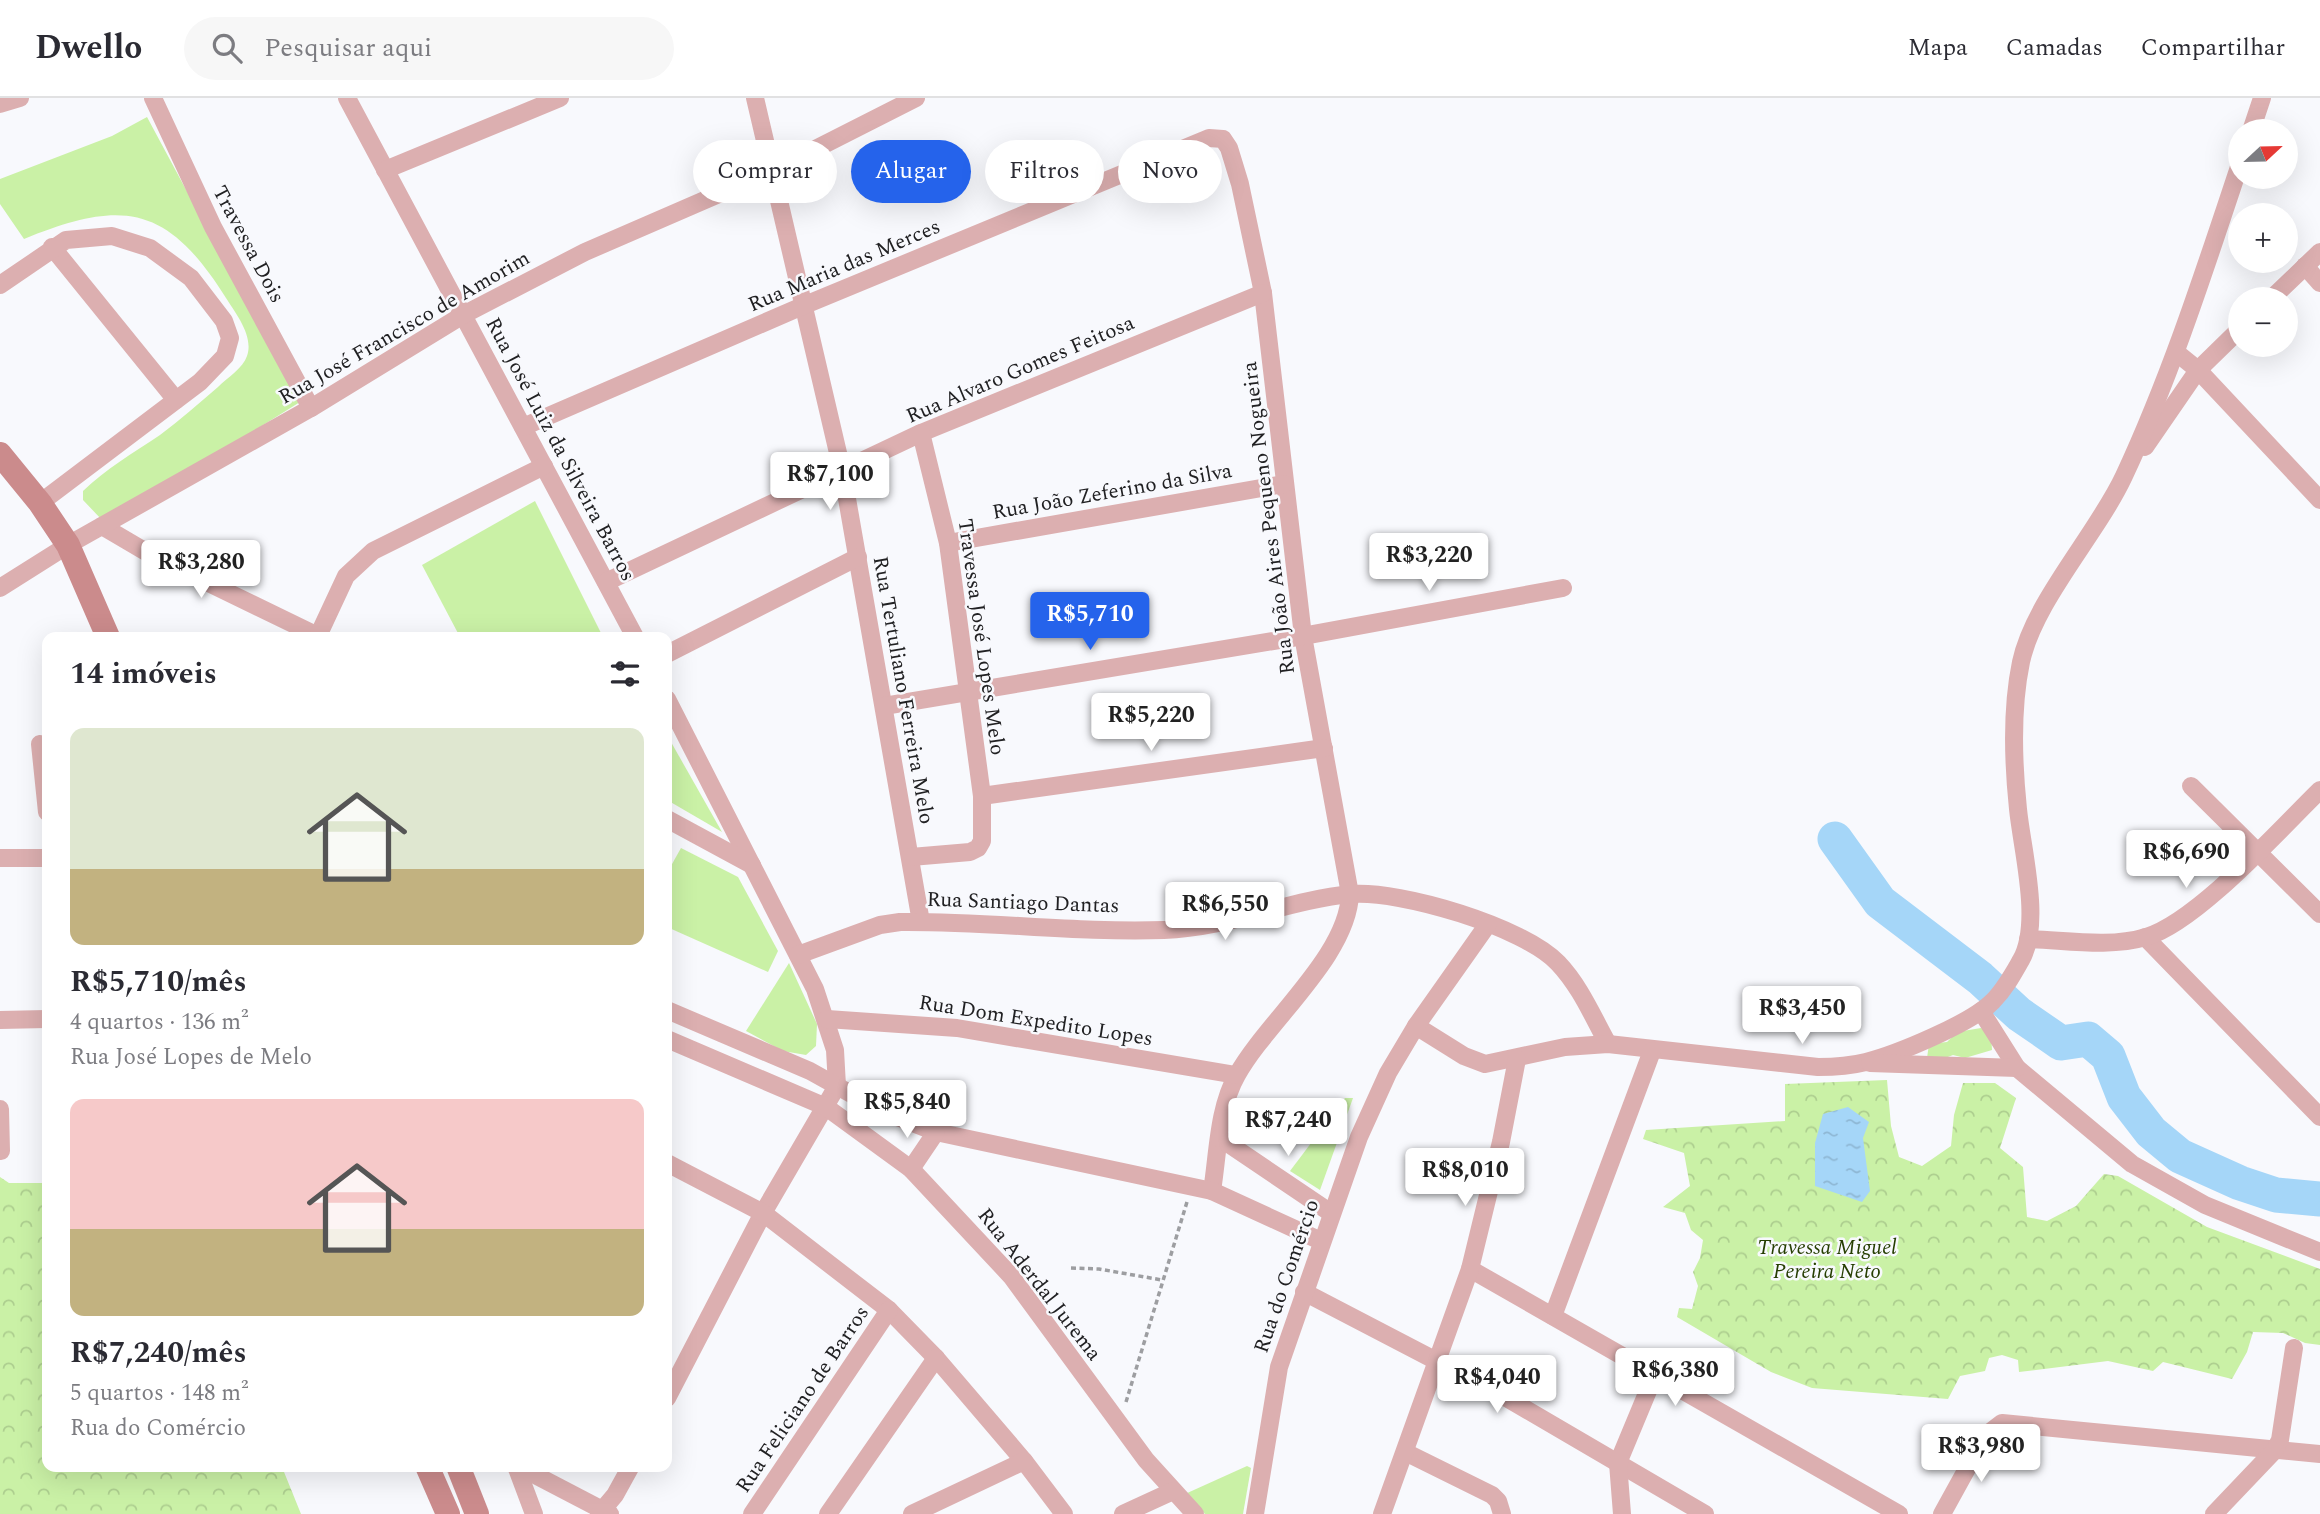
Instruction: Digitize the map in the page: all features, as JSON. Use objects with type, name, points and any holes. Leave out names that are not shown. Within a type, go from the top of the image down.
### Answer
[{"type":"main road","points":[[0,454],[40,503],[68,545],[106,632]]},
{"type":"main road","points":[[430,1472],[448,1514]]},
{"type":"main road","points":[[460,1472],[477,1514]]},
{"type":"street","points":[[0,104],[20,98]]},
{"type":"street","name":"Travessa Dois","points":[[153,98],[213,227],[311,408]]},
{"type":"street","name":"Rua José Luiz da Silveira Barros","points":[[347,98],[632,632]]},
{"type":"street","points":[[385,170],[560,98]]},
{"type":"street","name":"Rua Tertuliano Ferreira Melo","points":[[755,98],[766,140]]},
{"type":"street","name":"Rua José Francisco de Amorim","points":[[833,140],[916,98]]},
{"type":"street","points":[[2255,119],[2262,98]]},
{"type":"street","name":"Rua Maria das Merces","points":[[523,427],[805,304],[1209,138],[1223,139]]},
{"type":"street","name":"Rua João Aires Pequeno Nogueira","points":[[1223,139],[1229,148],[1240,184],[1263,293],[1283,484],[1303,636],[1350,894]]},
{"type":"street","points":[[2123,479],[2177,353],[2232,189]]},
{"type":"street","name":"Rua José Francisco de Amorim","points":[[0,588],[68,545],[311,408],[463,315],[621,235],[696,203]]},
{"type":"street","name":"Rua Tertuliano Ferreira Melo","points":[[782,203],[842,470],[911,857],[920,922]]},
{"type":"street","points":[[0,285],[52,247],[82,236],[112,236],[132,240],[175,264],[209,299],[224,321],[229,348],[217,366],[176,400],[40,503]]},
{"type":"street","points":[[52,247],[176,400]]},
{"type":"street","points":[[2283,287],[2320,252]]},
{"type":"street","points":[[2305,266],[2320,283]]},
{"type":"street","name":"Rua Alvaro Gomes Feitosa","points":[[606,582],[921,433],[1263,293]]},
{"type":"street","points":[[1865,1063],[1907,1047],[1987,1006],[2026,948],[2029,905],[2014,752],[2015,699],[2027,640],[2123,479],[2198,370],[2228,341]]},
{"type":"street","points":[[2177,353],[2198,370],[2320,500]]},
{"type":"street","name":"Travessa José Lopes Melo","points":[[911,857],[970,852],[978,848],[982,841],[982,796],[948,543],[921,433]]},
{"type":"street","points":[[321,632],[346,576],[373,551],[544,466]]},
{"type":"street","name":"Rua João Zeferino da Silva","points":[[948,543],[1283,484]]},
{"type":"street","points":[[102,526],[153,556],[311,632]]},
{"type":"street","points":[[672,651],[858,557]]},
{"type":"street","points":[[884,706],[1303,636],[1563,588]]},
{"type":"street","points":[[672,709],[798,955],[827,1019],[835,1050],[837,1086],[763,1213],[672,1388]]},
{"type":"street","points":[[40,744],[42,763]]},
{"type":"street","points":[[982,796],[1324,748]]},
{"type":"street","points":[[2191,786],[2320,914]]},
{"type":"street","points":[[2026,948],[2146,937],[2181,919],[2320,790]]},
{"type":"street","points":[[672,826],[752,865]]},
{"type":"street","points":[[0,858],[42,858]]},
{"type":"street","points":[[1212,1191],[1220,1138],[1236,1075],[1337,941],[1349,914],[1350,894]]},
{"type":"street","name":"Rua Santiago Dantas","points":[[798,955],[880,925],[920,922],[1189,929],[1350,894],[1392,896],[1519,934],[1539,946],[1559,964],[1578,990],[1608,1044]]},
{"type":"street","name":"Rua do Comércio","points":[[1255,1514],[1272,1396],[1331,1213],[1384,1083],[1416,1026],[1488,924]]},
{"type":"street","points":[[2146,937],[2320,1117]]},
{"type":"street","points":[[1987,1006],[2017,1068],[2132,1164],[2205,1205],[2320,1252]]},
{"type":"street","points":[[672,1012],[837,1086],[880,1110],[936,1132],[1212,1191],[1321,1241]]},
{"type":"street","points":[[0,1020],[42,1019]]},
{"type":"street","name":"Rua Dom Expedito Lopes","points":[[827,1019],[957,1028],[1236,1075]]},
{"type":"street","points":[[1416,1026],[1475,1062],[1496,1063],[1558,1048],[1608,1044],[1652,1051],[1818,1067],[1865,1063],[2017,1068]]},
{"type":"street","name":"Rua Aderdal Jurema","points":[[672,1041],[825,1107],[911,1169],[1011,1276],[1119,1424],[1195,1514]]},
{"type":"street","points":[[1553,1316],[1652,1051]]},
{"type":"street","points":[[1382,1514],[1470,1269],[1501,1142],[1517,1059]]},
{"type":"street","points":[[0,1109],[1,1151]]},
{"type":"street","points":[[911,1169],[936,1132]]},
{"type":"street","points":[[1220,1138],[1331,1213]]},
{"type":"street","points":[[672,1166],[763,1213],[890,1310],[936,1358],[1024,1461],[1064,1514]]},
{"type":"street","points":[[1470,1269],[1899,1514]]},
{"type":"street","points":[[1304,1292],[1498,1393],[1705,1514]]},
{"type":"street","name":"Rua Feliciano de Barros","points":[[752,1514],[890,1310]]},
{"type":"street","points":[[2214,1514],[2274,1451],[2284,1421],[2294,1348]]},
{"type":"street","points":[[828,1514],[936,1358]]},
{"type":"street","points":[[1622,1514],[1618,1463],[1655,1374]]},
{"type":"street","points":[[1942,1514],[1985,1436],[1996,1426],[2010,1423],[2320,1454]]},
{"type":"street","points":[[1405,1452],[1492,1495],[1498,1501],[1502,1514]]},
{"type":"street","points":[[912,1514],[1024,1461]]},
{"type":"street","points":[[519,1472],[534,1514]]},
{"type":"street","points":[[528,1472],[604,1513],[628,1472]]},
{"type":"street","points":[[1123,1514],[1173,1491]]},
{"type":"path","points":[[1119,1424],[1192,1186]]},
{"type":"path","points":[[1071,1268],[1099,1269],[1163,1280]]},
{"type":"green space","points":[[147,117],[300,402],[125,511],[102,520],[83,500],[83,491],[110,468],[167,429],[238,369],[249,348],[246,333],[204,267],[183,244],[162,227],[140,218],[115,215],[58,226],[24,239],[0,204],[0,179],[112,136]]},
{"type":"green space","points":[[535,501],[600,632],[457,632],[422,565]]},
{"type":"green space","points":[[672,744],[722,832],[672,803]]},
{"type":"green space","points":[[681,848],[738,877],[778,951],[768,972],[672,929],[672,864]]},
{"type":"green space","points":[[789,963],[817,1024],[816,1046],[806,1055],[783,1051],[746,1031]]},
{"type":"green space","points":[[1981,1028],[1991,1033],[1992,1050],[1965,1058],[1953,1055],[1940,1060],[1927,1058],[1929,1044],[1947,1042],[1957,1032]]},
{"type":"green space","name":"Travessa Miguel Pereira Neto","points":[[1887,1080],[1891,1126],[1899,1157],[1922,1166],[1951,1146],[1954,1115],[1963,1083],[1995,1083],[2016,1098],[2000,1148],[2023,1167],[2027,1217],[2047,1221],[2076,1206],[2104,1174],[2118,1176],[2207,1227],[2320,1269],[2320,1345],[2305,1343],[2283,1333],[2253,1332],[2247,1352],[2232,1379],[2163,1362],[2153,1371],[2108,1361],[2019,1372],[2018,1360],[2002,1355],[1989,1358],[1985,1371],[1960,1376],[1948,1399],[1812,1388],[1771,1372],[1677,1317],[1679,1308],[1692,1309],[1698,1286],[1693,1272],[1700,1258],[1703,1240],[1691,1230],[1685,1213],[1663,1207],[1690,1186],[1684,1153],[1643,1139],[1646,1130],[1785,1121],[1785,1084]]},
{"type":"green space","points":[[1345,1098],[1353,1098],[1320,1190],[1290,1171]]},
{"type":"green space","points":[[0,1177],[9,1183],[42,1183],[42,1472],[284,1472],[301,1514],[0,1514]]},
{"type":"green space","points":[[1247,1466],[1251,1468],[1243,1514],[1205,1514],[1185,1494]]},
{"type":"water","points":[[1848,1107],[1869,1122],[1863,1138],[1870,1191],[1862,1202],[1815,1186],[1815,1143],[1823,1114]]},
{"type":"waterway","points":[[1835,839],[1880,902],[1980,978],[2019,1014],[2061,1043],[2088,1039],[2108,1056],[2124,1097],[2151,1132],[2180,1156],[2240,1183],[2276,1195],[2320,1199]]}]
